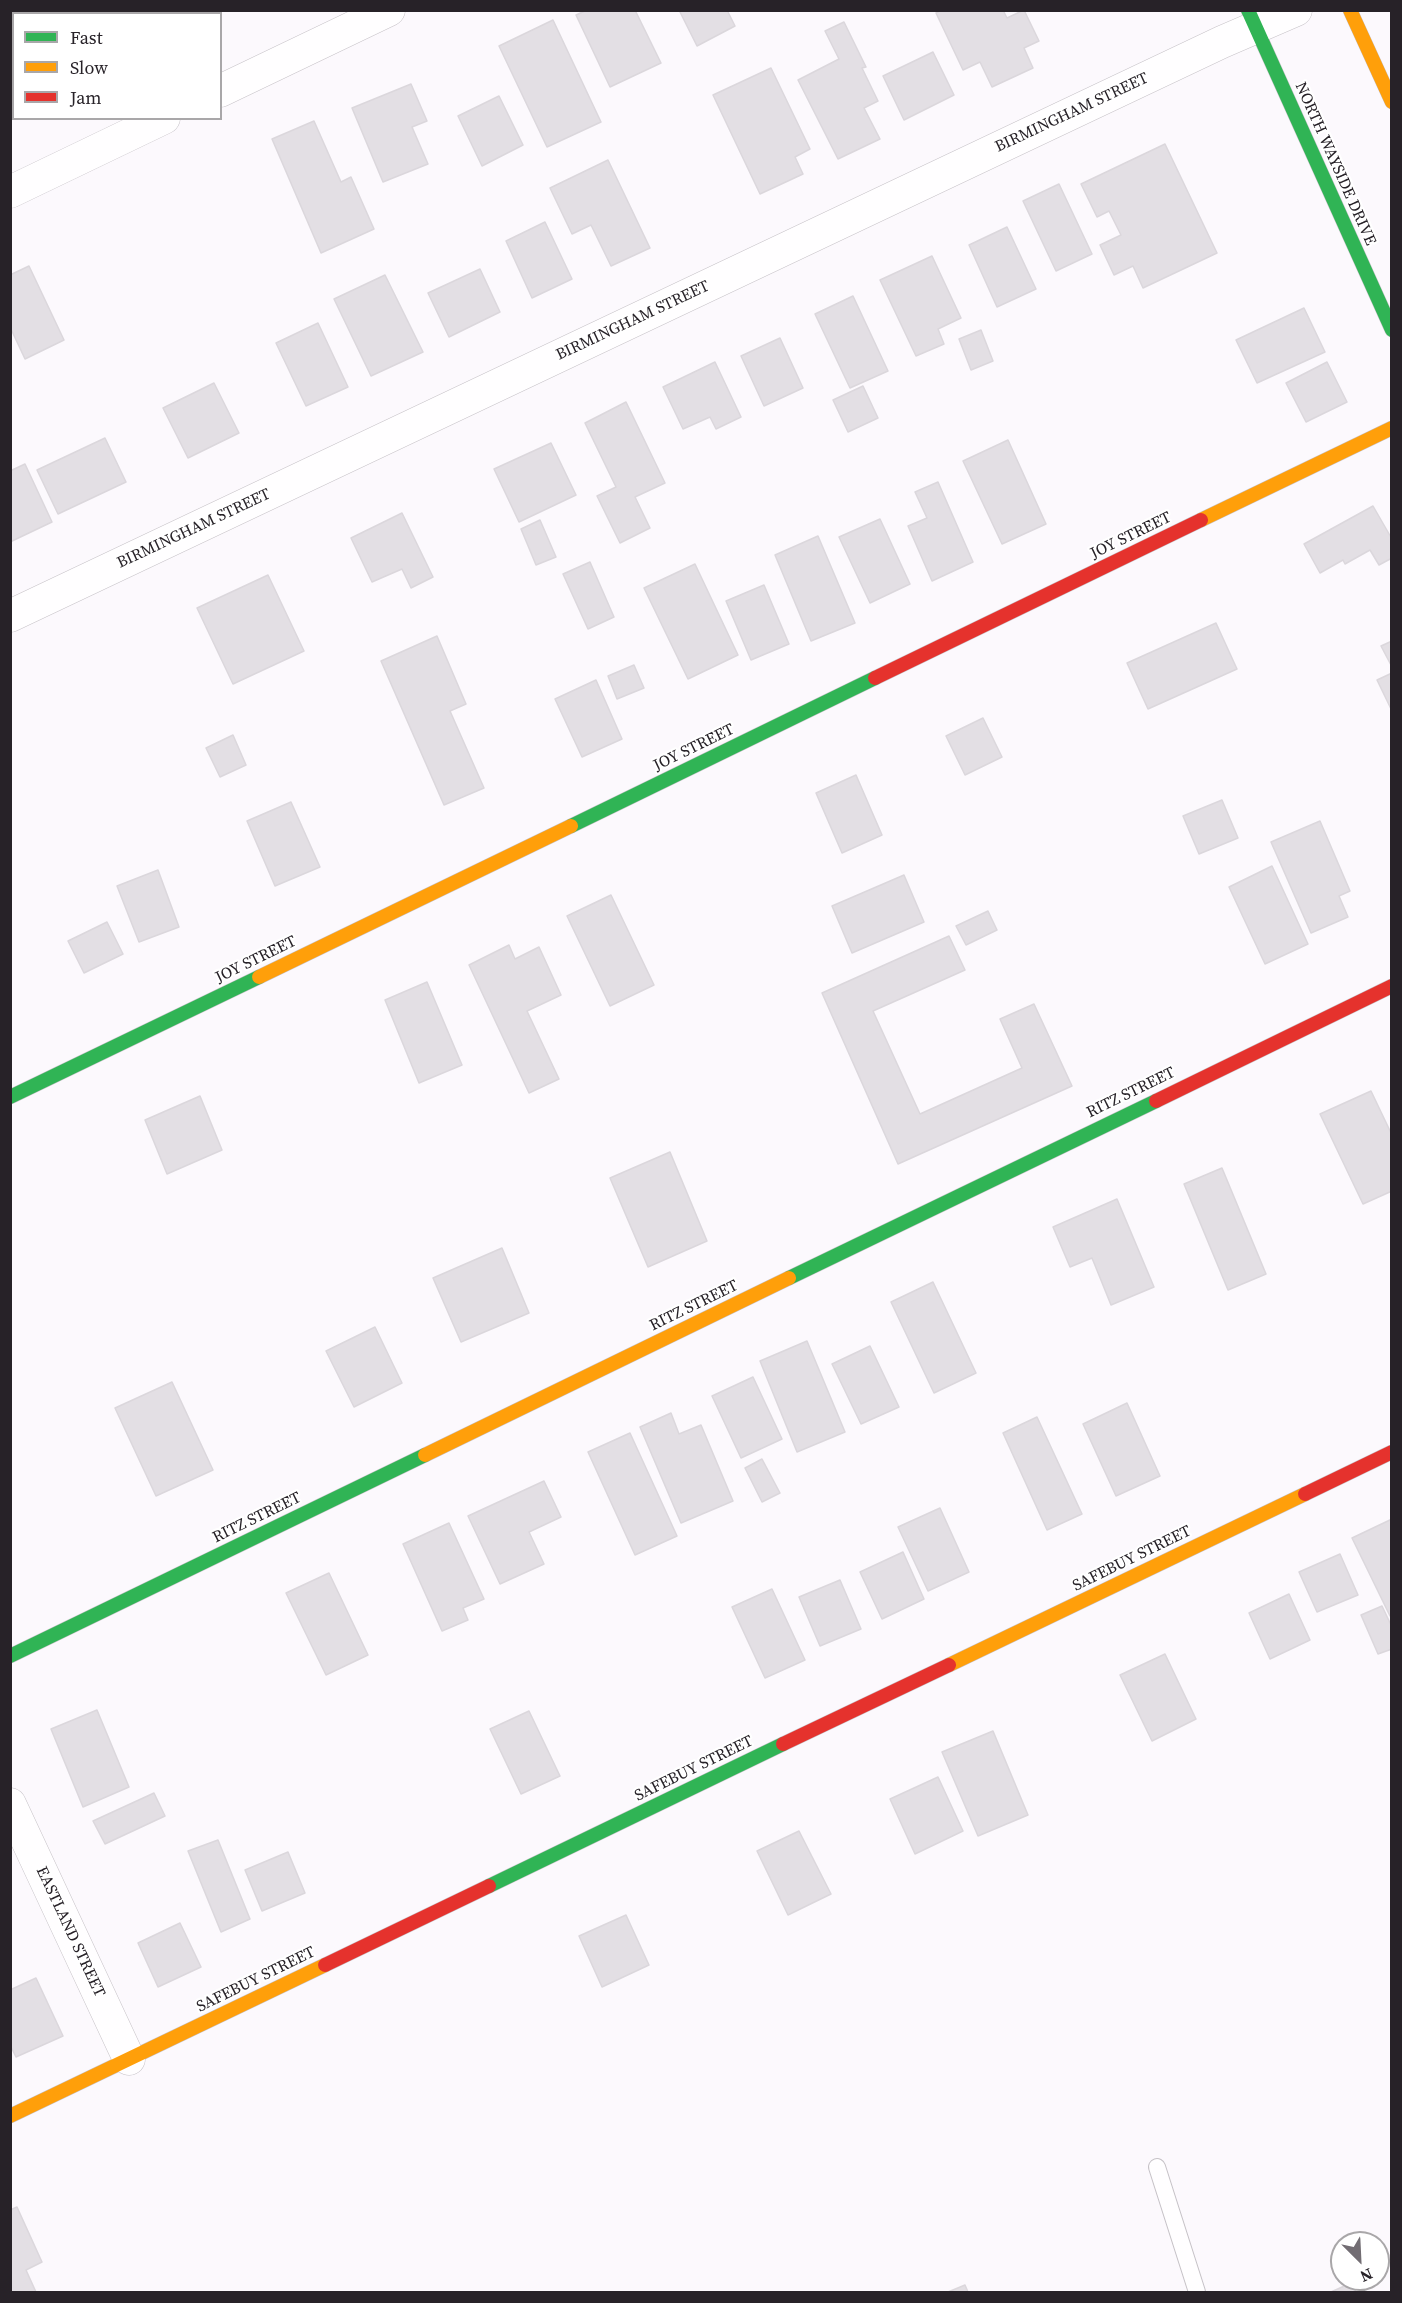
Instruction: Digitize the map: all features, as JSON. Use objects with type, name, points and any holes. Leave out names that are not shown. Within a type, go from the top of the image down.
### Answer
[{"type":"street","points":[[222,90],[389,10]]},
{"type":"street","name":"BIRMINGHAM STREET","points":[[10,616],[1252,19],[1296,10]]},
{"type":"street","points":[[1350,10],[1392,102]]},
{"type":"street","name":"NORTH WAYSIDE DRIVE","points":[[1252,19],[1392,330]]},
{"type":"street","points":[[10,192],[160,120]]},
{"type":"street","name":"JOY STREET","points":[[10,1097],[1392,428]]},
{"type":"street","name":"RITZ STREET","points":[[10,1656],[1392,986]]},
{"type":"street","name":"SAFEBUY STREET","points":[[10,2116],[1392,1452]]},
{"type":"street","name":"EASTLAND STREET","points":[[10,1804],[129,2059]]},
{"type":"lane","points":[[1157,2167],[1197,2292]]},
{"type":"building","points":[[63,10],[121,10],[122,12],[62,12]]},
{"type":"building","points":[[587,10],[635,10],[661,63],[610,87],[576,15]]},
{"type":"building","points":[[679,10],[727,10],[735,26],[697,46]]},
{"type":"building","points":[[941,10],[1003,10],[1007,18],[1024,10],[1039,41],[1024,48],[1033,68],[992,87],[980,62],[963,70],[936,13]]},
{"type":"building","points":[[553,20],[601,122],[547,147],[499,46]]},
{"type":"building","points":[[844,22],[866,67],[862,68],[878,101],[864,108],[880,139],[838,159],[798,80],[839,59],[825,31]]},
{"type":"building","points":[[933,52],[954,95],[904,120],[883,76]]},
{"type":"building","points":[[771,68],[810,149],[795,157],[803,174],[760,194],[713,95]]},
{"type":"building","points":[[411,84],[427,121],[412,127],[428,164],[383,182],[352,108]]},
{"type":"building","points":[[499,96],[523,145],[482,166],[458,116]]},
{"type":"building","points":[[314,121],[341,182],[351,177],[374,229],[321,253],[272,139]]},
{"type":"building","points":[[1165,144],[1217,253],[1143,288],[1133,266],[1114,275],[1100,245],[1121,235],[1109,211],[1097,217],[1081,184]]},
{"type":"building","points":[[608,160],[650,248],[611,266],[591,225],[572,234],[550,188]]},
{"type":"building","points":[[1059,184],[1092,254],[1056,271],[1023,201]]},
{"type":"building","points":[[545,222],[572,279],[532,298],[506,241]]},
{"type":"building","points":[[1007,227],[1036,289],[997,307],[969,245]]},
{"type":"building","points":[[932,256],[961,318],[938,329],[944,344],[916,356],[880,280]]},
{"type":"building","points":[[29,266],[64,340],[25,359],[10,327],[10,275]]},
{"type":"building","points":[[480,269],[500,312],[449,337],[428,293]]},
{"type":"building","points":[[385,275],[423,352],[371,376],[334,299]]},
{"type":"building","points":[[853,296],[888,371],[850,388],[815,314]]},
{"type":"building","points":[[1304,308],[1325,352],[1257,383],[1236,340]]},
{"type":"building","points":[[318,323],[348,387],[306,406],[276,343]]},
{"type":"building","points":[[981,330],[993,361],[971,370],[959,339]]},
{"type":"building","points":[[780,338],[803,388],[764,406],[741,356]]},
{"type":"building","points":[[715,362],[741,417],[716,429],[710,417],[683,429],[663,387]]},
{"type":"building","points":[[1327,362],[1347,402],[1306,422],[1286,383]]},
{"type":"building","points":[[214,383],[239,433],[188,458],[163,408]]},
{"type":"building","points":[[863,386],[878,418],[848,432],[833,400]]},
{"type":"building","points":[[626,402],[665,483],[635,497],[650,528],[620,543],[597,496],[616,487],[585,423]]},
{"type":"building","points":[[105,438],[126,482],[58,514],[37,470]]},
{"type":"building","points":[[1008,440],[1046,524],[1002,544],[963,461]]},
{"type":"building","points":[[551,443],[576,495],[519,522],[494,469]]},
{"type":"building","points":[[25,464],[52,522],[10,542],[10,471]]},
{"type":"building","points":[[938,482],[973,562],[932,581],[908,526],[927,518],[915,492]]},
{"type":"building","points":[[1373,506],[1392,539],[1392,558],[1379,565],[1370,550],[1345,564],[1343,560],[1320,573],[1304,544]]},
{"type":"building","points":[[402,513],[433,577],[411,588],[402,569],[372,582],[351,538]]},
{"type":"building","points":[[880,519],[910,584],[870,603],[839,537]]},
{"type":"building","points":[[540,520],[556,557],[536,565],[521,529]]},
{"type":"building","points":[[818,536],[855,623],[811,641],[775,555]]},
{"type":"building","points":[[590,562],[614,617],[588,629],[563,574]]},
{"type":"building","points":[[695,564],[738,655],[688,679],[644,588]]},
{"type":"building","points":[[268,575],[304,651],[233,684],[197,608]]},
{"type":"building","points":[[764,585],[789,644],[751,660],[726,601]]},
{"type":"building","points":[[1216,623],[1237,669],[1148,709],[1127,663]]},
{"type":"building","points":[[437,636],[466,704],[450,711],[484,788],[444,805],[381,661]]},
{"type":"building","points":[[1392,641],[1392,667],[1381,646]]},
{"type":"building","points":[[634,665],[644,688],[617,699],[608,676]]},
{"type":"building","points":[[1392,673],[1392,711],[1377,680]]},
{"type":"building","points":[[596,680],[622,739],[582,757],[555,699]]},
{"type":"building","points":[[983,718],[1002,757],[965,775],[946,736]]},
{"type":"building","points":[[233,735],[246,765],[220,777],[206,748]]},
{"type":"building","points":[[856,775],[882,835],[842,853],[816,793]]},
{"type":"building","points":[[1222,800],[1238,838],[1199,854],[1183,816]]},
{"type":"building","points":[[291,802],[320,867],[275,886],[247,821]]},
{"type":"building","points":[[1320,821],[1350,891],[1339,896],[1348,917],[1311,933],[1271,842]]},
{"type":"building","points":[[1272,866],[1308,944],[1265,964],[1229,887]]},
{"type":"building","points":[[158,870],[179,927],[139,942],[117,886]]},
{"type":"building","points":[[904,875],[924,922],[852,953],[832,906]]},
{"type":"building","points":[[611,895],[654,985],[610,1006],[567,916]]},
{"type":"building","points":[[988,911],[997,930],[966,945],[956,926]]},
{"type":"building","points":[[107,922],[123,954],[84,973],[68,941]]},
{"type":"building","points":[[949,936],[965,970],[873,1011],[920,1114],[1022,1068],[1000,1019],[1034,1004],[1072,1086],[898,1164],[822,993]]},
{"type":"building","points":[[509,945],[515,959],[539,947],[561,995],[527,1011],[559,1079],[529,1093],[469,965]]},
{"type":"building","points":[[427,982],[462,1065],[419,1083],[385,1000]]},
{"type":"building","points":[[1371,1091],[1392,1135],[1392,1191],[1363,1204],[1320,1114]]},
{"type":"building","points":[[200,1096],[222,1150],[167,1174],[145,1120]]},
{"type":"building","points":[[670,1152],[707,1241],[648,1267],[610,1178]]},
{"type":"building","points":[[1222,1168],[1266,1274],[1228,1290],[1184,1184]]},
{"type":"building","points":[[1117,1199],[1154,1287],[1111,1305],[1092,1258],[1070,1267],[1053,1227]]},
{"type":"building","points":[[502,1248],[529,1313],[461,1342],[433,1278]]},
{"type":"building","points":[[933,1282],[976,1373],[934,1393],[891,1302]]},
{"type":"building","points":[[375,1327],[402,1383],[354,1407],[326,1351]]},
{"type":"building","points":[[807,1341],[845,1432],[797,1452],[760,1361]]},
{"type":"building","points":[[870,1346],[899,1407],[861,1424],[832,1364]]},
{"type":"building","points":[[753,1377],[782,1439],[741,1458],[712,1396]]},
{"type":"building","points":[[172,1382],[213,1470],[156,1496],[115,1408]]},
{"type":"building","points":[[1127,1403],[1160,1476],[1116,1496],[1083,1424]]},
{"type":"building","points":[[671,1413],[679,1434],[701,1425],[733,1501],[681,1523],[640,1427]]},
{"type":"building","points":[[1037,1417],[1082,1514],[1047,1530],[1003,1433]]},
{"type":"building","points":[[630,1433],[677,1536],[635,1555],[588,1452]]},
{"type":"building","points":[[762,1459],[780,1493],[762,1502],[745,1468]]},
{"type":"building","points":[[544,1481],[561,1517],[529,1532],[544,1564],[500,1584],[468,1516]]},
{"type":"building","points":[[940,1508],[969,1572],[928,1591],[898,1527]]},
{"type":"building","points":[[1392,1519],[1392,1615],[1390,1616],[1352,1538]]},
{"type":"building","points":[[449,1523],[484,1599],[463,1608],[468,1620],[442,1631],[403,1544]]},
{"type":"building","points":[[903,1552],[924,1599],[882,1619],[860,1572]]},
{"type":"building","points":[[1340,1554],[1358,1595],[1317,1612],[1299,1572]]},
{"type":"building","points":[[329,1573],[368,1655],[326,1675],[286,1593]]},
{"type":"building","points":[[840,1580],[861,1629],[820,1646],[799,1597]]},
{"type":"building","points":[[772,1589],[805,1660],[765,1678],[732,1607]]},
{"type":"building","points":[[1289,1594],[1310,1640],[1270,1659],[1249,1613]]},
{"type":"building","points":[[1382,1606],[1392,1627],[1392,1649],[1378,1654],[1361,1615]]},
{"type":"building","points":[[1165,1654],[1196,1719],[1152,1741],[1120,1675]]},
{"type":"building","points":[[97,1710],[129,1787],[83,1807],[51,1729]]},
{"type":"building","points":[[529,1711],[560,1776],[521,1794],[490,1729]]},
{"type":"building","points":[[993,1731],[1028,1815],[978,1836],[942,1752]]},
{"type":"building","points":[[938,1777],[963,1831],[915,1854],[890,1799]]},
{"type":"building","points":[[154,1793],[165,1816],[105,1844],[93,1821]]},
{"type":"building","points":[[799,1831],[831,1894],[788,1915],[757,1851]]},
{"type":"building","points":[[218,1840],[250,1919],[221,1932],[188,1851]]},
{"type":"building","points":[[288,1852],[305,1893],[262,1911],[245,1870]]},
{"type":"building","points":[[626,1915],[649,1965],[602,1987],[579,1936]]},
{"type":"building","points":[[180,1923],[201,1967],[158,1987],[138,1943]]},
{"type":"building","points":[[36,1978],[63,2036],[16,2057],[10,2045],[10,1990]]},
{"type":"building","points":[[17,2207],[42,2262],[26,2270],[36,2292],[10,2292],[10,2210]]},
{"type":"building","points":[[965,2285],[968,2292],[948,2292]]},
{"type":"building","points":[[1355,2291],[1356,2292],[1331,2292]]},
{"type":"traffic: fast","points":[[1248,10],[1392,330]]},
{"type":"traffic: fast","points":[[571,826],[875,678]]},
{"type":"traffic: fast","points":[[10,1097],[259,977]]},
{"type":"traffic: fast","points":[[789,1278],[1156,1101]]},
{"type":"traffic: fast","points":[[10,1656],[425,1455]]},
{"type":"traffic: fast","points":[[489,1886],[783,1744]]},
{"type":"traffic: slow","points":[[1350,10],[1392,102]]},
{"type":"traffic: slow","points":[[1201,520],[1392,428]]},
{"type":"traffic: slow","points":[[259,977],[571,826]]},
{"type":"traffic: slow","points":[[425,1455],[789,1278]]},
{"type":"traffic: slow","points":[[949,1665],[1305,1494]]},
{"type":"traffic: slow","points":[[10,2116],[325,1965]]},
{"type":"traffic: jam","points":[[875,678],[1201,520]]},
{"type":"traffic: jam","points":[[1156,1101],[1392,986]]},
{"type":"traffic: jam","points":[[1305,1494],[1392,1452]]},
{"type":"traffic: jam","points":[[783,1744],[949,1665]]},
{"type":"traffic: jam","points":[[325,1965],[489,1886]]}]
